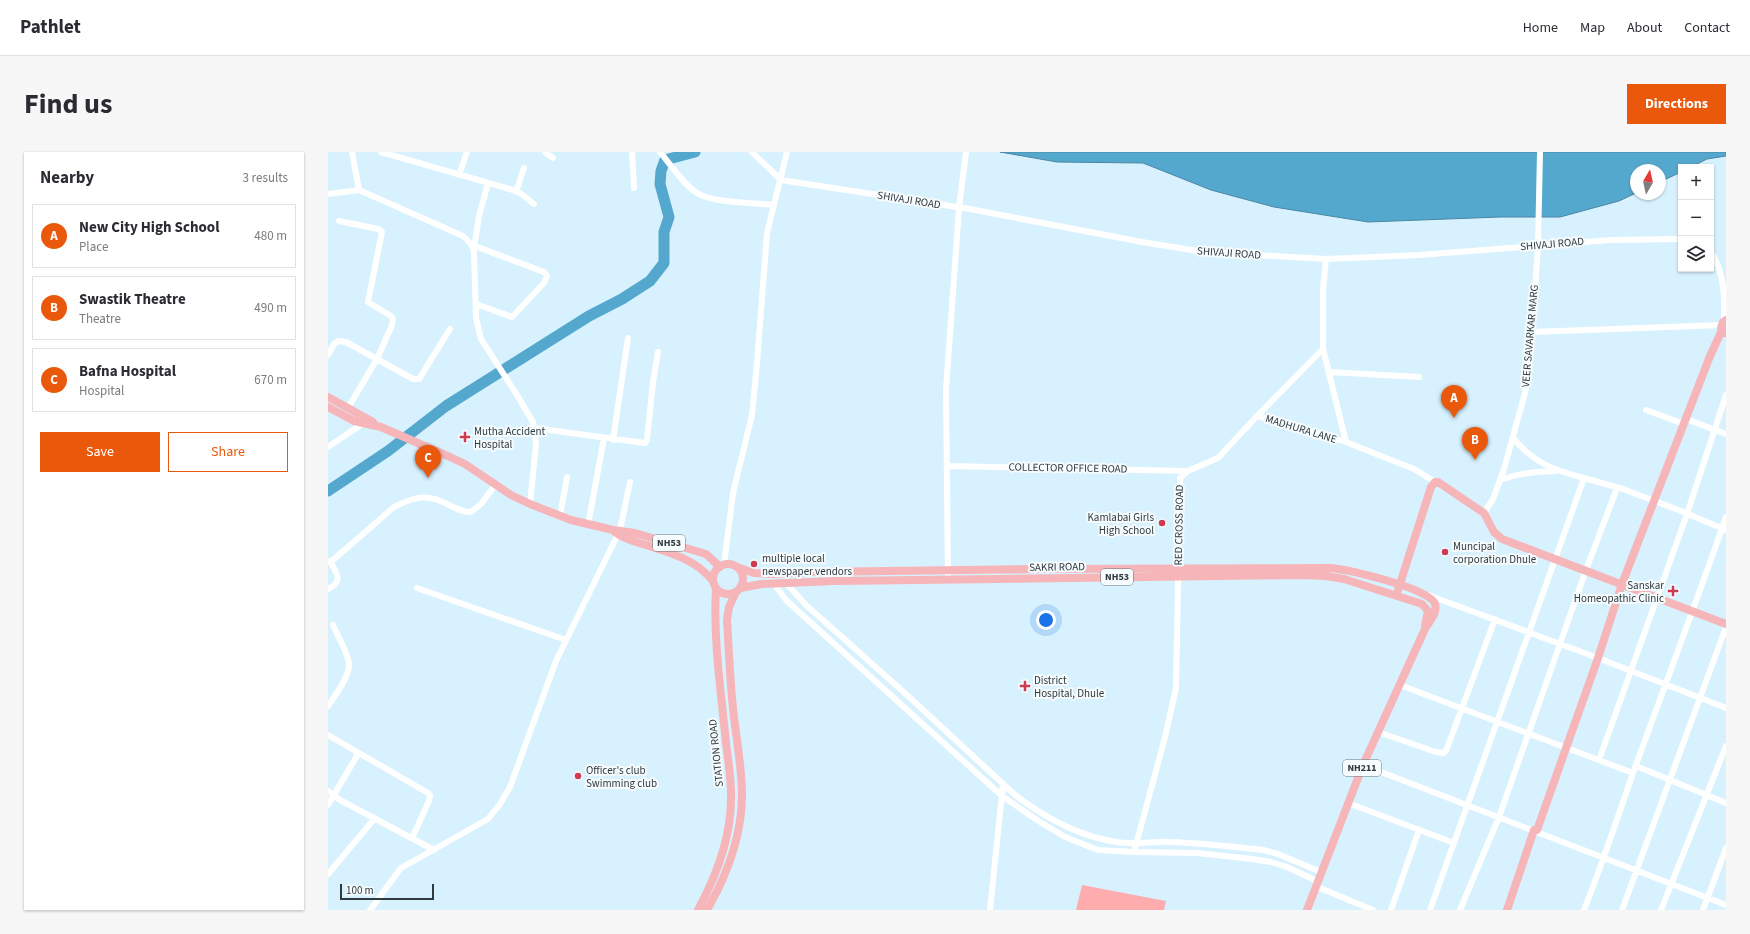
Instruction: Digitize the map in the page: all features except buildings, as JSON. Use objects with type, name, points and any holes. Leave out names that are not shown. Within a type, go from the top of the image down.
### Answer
[{"type":"main road","points":[[1507,910],[1534,830],[1537,830],[1598,658],[1622,584],[1710,356],[1724,326]]},
{"type":"main road","points":[[328,397],[348,408],[367,422]]},
{"type":"main road","points":[[328,407],[354,421],[367,422],[430,447],[465,464],[495,485],[530,504],[588,525],[617,531]]},
{"type":"main road","points":[[1397,596],[1431,487],[1435,482],[1438,482],[1484,514],[1494,532],[1502,539],[1556,558],[1726,624]]},
{"type":"main road","name":"NH53","points":[[617,531],[635,533],[706,554],[722,566]]},
{"type":"main road","name":"NH53","points":[[617,531],[634,542],[690,561],[706,572],[714,585]]},
{"type":"main road","points":[[737,567],[743,577],[738,590],[725,594],[714,585],[715,572],[722,566],[732,565],[754,573],[772,574],[799,572],[948,570],[1178,572],[1331,568],[1346,570],[1426,594],[1432,599],[1436,606],[1434,614],[1424,629]]},
{"type":"main road","name":"SAKRI ROAD","points":[[738,590],[761,584],[834,581],[1178,572],[1326,576],[1363,584],[1397,596]]},
{"type":"main road","name":"STATION ROAD","points":[[698,910],[712,885],[723,851],[728,826],[731,794],[714,621],[714,585]]},
{"type":"main road","name":"STATION ROAD","points":[[707,910],[719,889],[738,840],[742,801],[738,740],[733,716],[727,620],[729,607],[738,590]]},
{"type":"main road","name":"NH211","points":[[1307,910],[1363,765],[1424,629],[1428,611],[1426,608],[1416,601],[1397,596]]},
{"type":"street","points":[[352,152],[359,190]]},
{"type":"street","points":[[380,152],[516,192],[534,204]]},
{"type":"street","points":[[459,175],[467,152]]},
{"type":"street","points":[[545,152],[553,158]]},
{"type":"street","points":[[632,152],[634,188]]},
{"type":"street","points":[[660,152],[691,189],[702,196],[718,200],[774,204]]},
{"type":"street","points":[[752,152],[781,180]]},
{"type":"street","points":[[722,566],[733,493],[752,415],[767,233],[787,152]]},
{"type":"street","points":[[948,579],[946,389],[959,208],[966,152]]},
{"type":"street","name":"VEER SAVARKAR MARG","points":[[1484,514],[1493,499],[1513,438],[1525,393],[1530,362],[1538,246],[1540,152]]},
{"type":"street","points":[[516,192],[524,168]]},
{"type":"street","name":"SHIVAJI ROAD","points":[[781,180],[959,208],[1204,252],[1326,259],[1419,255],[1611,240],[1678,238]]},
{"type":"street","points":[[488,183],[479,216],[474,249],[476,318],[481,339],[533,422],[536,444],[530,504]]},
{"type":"street","points":[[328,194],[359,190],[463,236],[474,249],[544,272],[547,276],[544,283],[512,317],[476,304]]},
{"type":"street","points":[[339,221],[378,229],[382,232],[368,302],[391,316],[393,320],[377,359],[348,408]]},
{"type":"street","points":[[1532,332],[1724,326],[1725,302],[1717,261],[1714,256]]},
{"type":"street","points":[[1326,259],[1323,290],[1323,348],[1346,442]]},
{"type":"street","points":[[328,355],[334,344],[338,341],[346,342],[413,379],[419,379],[450,329]]},
{"type":"street","points":[[613,440],[628,338]]},
{"type":"street","points":[[328,341],[334,344]]},
{"type":"street","name":"RED CROSS ROAD","points":[[1134,852],[1164,742],[1176,688],[1180,481],[1183,474],[1218,458],[1323,348]]},
{"type":"street","points":[[534,428],[642,444],[647,442],[653,382],[658,352]]},
{"type":"street","points":[[1329,372],[1419,377]]},
{"type":"street","points":[[1599,760],[1658,598],[1726,395]]},
{"type":"street","points":[[1646,410],[1726,434]]},
{"type":"street","name":"MADHURA LANE","points":[[1257,416],[1346,442],[1414,469],[1435,482]]},
{"type":"street","points":[[328,447],[367,422]]},
{"type":"street","points":[[588,525],[604,438]]},
{"type":"street","points":[[1513,438],[1530,456],[1542,464],[1558,471],[1617,488],[1654,501],[1724,530]]},
{"type":"street","name":"COLLECTOR OFFICE ROAD","points":[[947,466],[1188,471]]},
{"type":"street","points":[[1500,480],[1515,474],[1527,472],[1558,471]]},
{"type":"street","points":[[560,516],[567,476]]},
{"type":"street","points":[[1430,910],[1584,478]]},
{"type":"street","points":[[370,910],[401,868],[488,820],[500,804],[510,787],[556,661],[617,531],[630,482]]},
{"type":"street","points":[[328,589],[335,585],[338,580],[337,573],[329,561],[394,507],[423,497],[436,498],[464,512],[471,512],[481,504],[495,485]]},
{"type":"street","points":[[1460,910],[1499,817],[1586,570],[1617,488]]},
{"type":"street","points":[[1584,910],[1604,858],[1633,773],[1724,530],[1726,517]]},
{"type":"street","points":[[786,583],[806,605],[1003,784],[1030,806],[1080,833],[1118,842],[1171,842],[1264,850],[1278,854],[1321,872]]},
{"type":"street","points":[[774,584],[787,601],[1002,796],[1037,820],[1082,845],[1098,850],[1197,853],[1271,862],[1373,910]]},
{"type":"street","points":[[417,588],[566,640]]},
{"type":"street","points":[[1426,594],[1598,658],[1726,708]]},
{"type":"street","points":[[1378,732],[1436,752],[1443,753],[1448,748],[1495,619]]},
{"type":"street","points":[[328,706],[338,691],[349,667],[348,659],[333,625]]},
{"type":"street","points":[[1622,910],[1726,627]]},
{"type":"street","points":[[1400,685],[1633,773]]},
{"type":"street","points":[[924,726],[932,718]]},
{"type":"street","points":[[328,735],[358,754],[428,793],[430,796],[429,801],[412,838]]},
{"type":"street","points":[[1661,910],[1726,746]]},
{"type":"street","points":[[328,804],[331,793],[358,754]]},
{"type":"street","points":[[1363,765],[1726,905]]},
{"type":"street","points":[[1636,766],[1726,803]]},
{"type":"street","points":[[990,910],[1003,784]]},
{"type":"street","points":[[331,793],[434,850]]},
{"type":"street","points":[[1348,803],[1454,843]]},
{"type":"street","points":[[328,874],[375,818]]},
{"type":"street","points":[[1392,910],[1419,830]]},
{"type":"street","points":[[1703,910],[1726,848]]},
{"type":"shaded area","points":[[1082,885],[1166,901],[1164,910],[1076,910]]},
{"type":"water","points":[[1000,152],[1726,152],[1726,156],[1707,159],[1697,164],[1678,164],[1678,173],[1666,179],[1666,164],[1630,164],[1630,196],[1619,201],[1560,217],[1500,217],[1368,222],[1274,207],[1211,190],[1143,163],[1057,162]]},
{"type":"waterway","points":[[328,491],[388,451],[446,406],[589,316],[622,299],[650,281],[664,263],[664,232],[669,217],[660,184],[661,171],[665,160],[695,152]]},
{"type":"place","name":"New City High School","points":[[1454,418]]},
{"type":"place","name":"Mutha Accident Hospital","points":[[465,437]]},
{"type":"place","name":"Swastik Theatre","points":[[1475,460]]},
{"type":"place","name":"Bafna Hospital","points":[[428,478]]},
{"type":"place","name":"Kamlabai Girls High School","points":[[1162,523]]},
{"type":"place","name":"Muncipal corporation Dhule","points":[[1445,552]]},
{"type":"place","name":"multiple local newspaper vendors","points":[[754,564]]},
{"type":"place","name":"Sanskar Homeopathic Clinic","points":[[1673,591]]},
{"type":"place","name":"District Hospital, Dhule","points":[[1025,686]]},
{"type":"place","name":"Officer's club Swimming club","points":[[578,776]]}]
